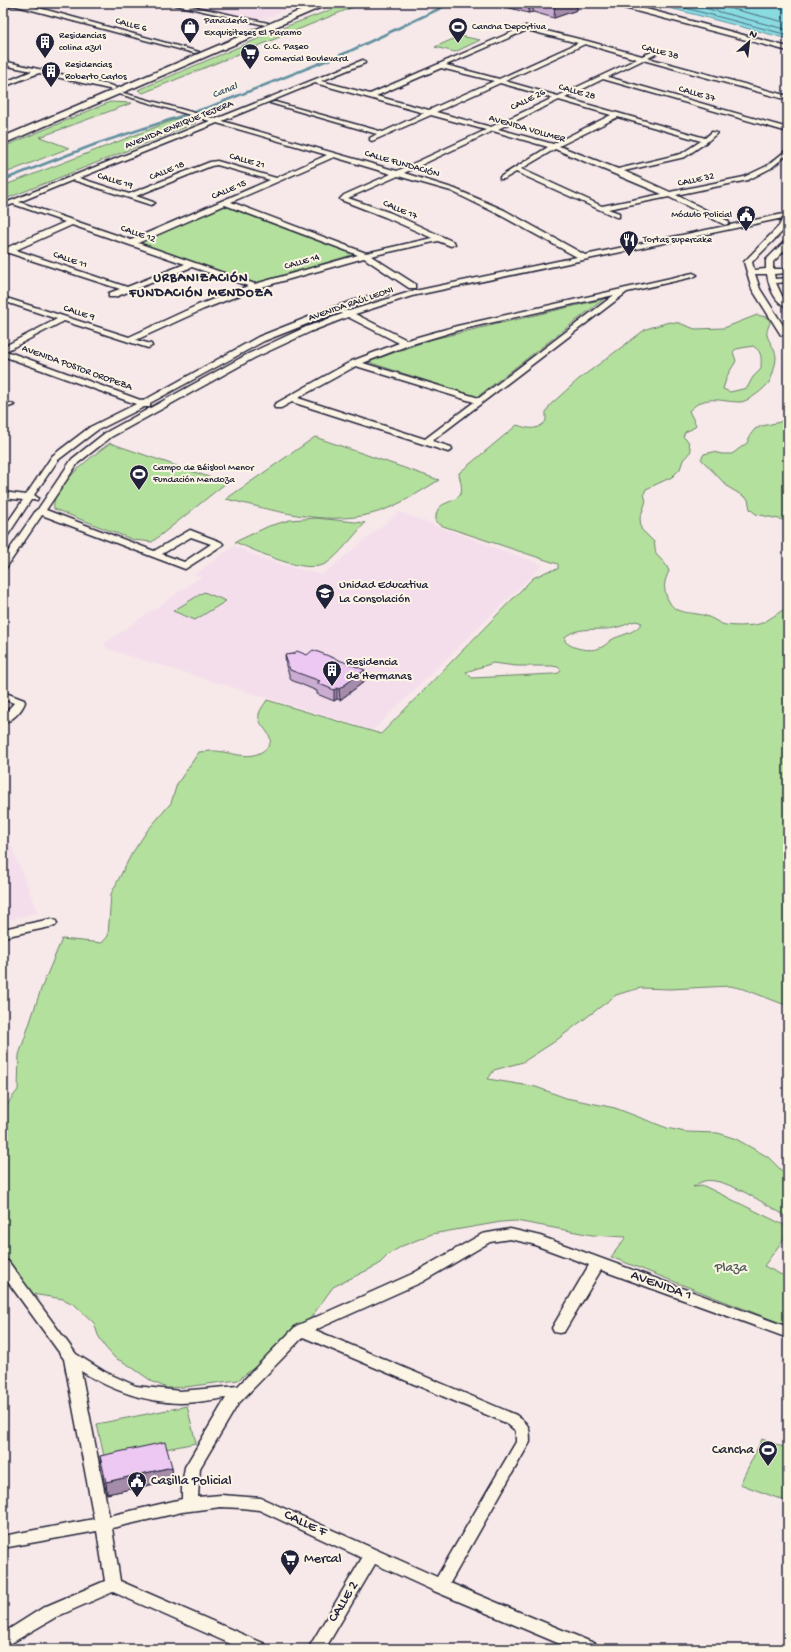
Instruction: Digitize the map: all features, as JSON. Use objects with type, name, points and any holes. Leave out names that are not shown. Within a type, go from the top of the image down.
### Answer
[{"type":"main road","points":[[3,141],[196,52],[310,3]]},
{"type":"main road","points":[[3,135],[308,9],[327,3]]},
{"type":"street","points":[[3,7],[13,3]]},
{"type":"street","name":"CALLE 6","points":[[13,3],[196,52]]},
{"type":"street","points":[[170,3],[265,23]]},
{"type":"street","points":[[616,3],[788,49]]},
{"type":"street","points":[[632,3],[788,45]]},
{"type":"street","name":"CALLE 38","points":[[441,66],[526,28],[538,29],[788,98]]},
{"type":"street","points":[[372,139],[585,42]]},
{"type":"street","name":"CALLE 26","points":[[346,196],[397,174],[654,53]]},
{"type":"street","name":"AVENIDA ENRIQUE TEJERA","points":[[3,206],[362,62]]},
{"type":"street","points":[[3,63],[115,90]]},
{"type":"street","points":[[371,96],[441,66]]},
{"type":"street","name":"CALLE 28","points":[[441,66],[500,80],[706,140]]},
{"type":"street","points":[[3,85],[38,71]]},
{"type":"street","name":"CALLE 37","points":[[602,77],[788,130]]},
{"type":"street","name":"AVENIDA VOLLMER","points":[[313,81],[554,146],[617,171],[671,195],[725,223]]},
{"type":"street","name":"CALLE FUNDACIÓN","points":[[115,90],[202,117],[453,190],[501,212],[585,258]]},
{"type":"street","points":[[273,103],[384,134]]},
{"type":"street","points":[[502,178],[554,146],[618,114]]},
{"type":"street","points":[[617,171],[683,156],[714,133]]},
{"type":"street","name":"CALLE 32","points":[[601,208],[746,179],[769,167],[788,151]]},
{"type":"street","name":"CALLE 15","points":[[132,243],[334,155]]},
{"type":"street","name":"CALLE 21","points":[[210,164],[223,164],[277,180]]},
{"type":"street","name":"CALLE 18","points":[[130,196],[210,164]]},
{"type":"street","points":[[515,169],[616,216]]},
{"type":"street","name":"CALLE 19","points":[[72,178],[151,202]]},
{"type":"street","name":"CALLE 17","points":[[346,196],[343,199],[388,215],[451,244]]},
{"type":"street","name":"CALLE 12","points":[[13,202],[255,286]]},
{"type":"street","points":[[225,202],[365,255],[412,286]]},
{"type":"street","points":[[784,333],[756,289],[748,262],[782,227],[788,212]]},
{"type":"street","name":"AVENIDA RAÚL LEONI","points":[[3,536],[55,458],[94,429],[261,338],[337,309],[412,286],[575,252],[788,212]]},
{"type":"street","name":"AVENIDA RAÚL LEONI","points":[[3,566],[74,461],[108,435],[156,408],[250,356],[309,329],[348,314],[410,294],[585,258],[788,212]]},
{"type":"street","points":[[6,251],[72,222]]},
{"type":"street","name":"CALLE 14","points":[[129,340],[201,307],[255,286],[365,255],[440,238]]},
{"type":"street","points":[[788,243],[769,262],[771,281],[782,302],[788,305]]},
{"type":"street","name":"CALLE 11","points":[[6,251],[126,289]]},
{"type":"street","points":[[112,295],[192,264]]},
{"type":"street","points":[[751,272],[788,271]]},
{"type":"street","points":[[278,406],[355,363],[406,343],[457,328],[693,275]]},
{"type":"street","points":[[771,281],[788,280]]},
{"type":"street","points":[[426,442],[625,290]]},
{"type":"street","name":"CALLE 9","points":[[3,299],[148,346]]},
{"type":"street","points":[[337,309],[406,343]]},
{"type":"street","points":[[3,350],[63,319]]},
{"type":"street","name":"AVENIDA POSTOR OROPEZA","points":[[3,353],[156,408]]},
{"type":"street","points":[[355,363],[480,401]]},
{"type":"street","points":[[292,399],[448,449]]},
{"type":"street","points":[[3,495],[47,500]]},
{"type":"street","points":[[39,511],[185,566],[218,544],[190,533],[155,554]]},
{"type":"street","points":[[3,695],[20,702],[20,705],[14,712],[3,720]]},
{"type":"street","points":[[3,933],[51,923]]},
{"type":"street","name":"AVENIDA 1","points":[[301,1330],[417,1278],[486,1238],[510,1234],[535,1240],[788,1333]]},
{"type":"street","points":[[559,1328],[598,1263]]},
{"type":"street","points":[[3,1265],[71,1358],[100,1376],[134,1391],[180,1397],[241,1391]]},
{"type":"street","points":[[190,1503],[190,1485],[193,1467],[233,1400],[301,1330],[511,1419],[524,1429],[523,1442],[440,1586]]},
{"type":"street","points":[[71,1358],[103,1523],[113,1585]]},
{"type":"street","name":"CALLE F","points":[[3,1542],[103,1523],[190,1503],[225,1500],[261,1504],[440,1586],[590,1649]]},
{"type":"street","name":"CALLE 2","points":[[316,1649],[372,1555]]},
{"type":"street","points":[[3,1641],[50,1612],[113,1585],[259,1649]]},
{"type":"shaded area","points":[[207,3],[300,3],[272,16],[265,18],[252,18],[198,7]]},
{"type":"shaded area","name":"Unidad Educativa La Consolación","points":[[399,512],[543,565],[373,730],[107,649],[105,643],[201,577],[194,575],[234,546],[263,559],[322,575]]},
{"type":"shaded area","points":[[3,836],[7,836],[10,842],[38,913],[3,921]]},
{"type":"green space","points":[[349,3],[363,3],[143,93],[138,90],[290,25]]},
{"type":"green space","name":"Cancha Deportiva","points":[[460,36],[480,40],[455,52],[435,47]]},
{"type":"green space","points":[[110,102],[132,103],[40,137],[69,148],[3,174],[3,147]]},
{"type":"green space","points":[[179,118],[196,123],[3,200],[3,186]]},
{"type":"green space","points":[[226,206],[355,254],[255,284],[138,243]]},
{"type":"green space","points":[[604,299],[477,397],[368,362],[429,340]]},
{"type":"green space","name":"Plaza","points":[[757,315],[766,317],[770,321],[767,335],[775,352],[776,358],[771,379],[761,391],[743,401],[707,400],[695,405],[689,411],[696,425],[692,429],[685,432],[683,437],[688,441],[691,451],[683,460],[680,469],[672,477],[646,489],[644,494],[646,501],[640,518],[641,529],[654,542],[656,554],[666,565],[669,571],[666,577],[665,591],[669,602],[677,610],[706,616],[722,624],[740,626],[763,623],[788,607],[788,1006],[744,989],[730,986],[670,989],[641,988],[616,995],[554,1042],[523,1062],[494,1070],[488,1079],[536,1087],[566,1098],[615,1108],[667,1128],[685,1132],[718,1133],[736,1139],[768,1157],[788,1177],[788,1217],[747,1193],[723,1183],[704,1181],[693,1187],[704,1186],[788,1227],[788,1233],[764,1266],[788,1278],[788,1326],[611,1257],[626,1237],[592,1235],[516,1221],[501,1222],[432,1234],[402,1246],[389,1254],[378,1265],[333,1287],[309,1320],[264,1360],[238,1380],[167,1388],[153,1382],[127,1364],[115,1358],[105,1347],[98,1335],[94,1323],[75,1305],[63,1299],[32,1294],[21,1286],[3,1255],[3,1122],[5,1111],[10,1100],[18,1090],[19,1055],[41,989],[62,939],[102,943],[108,936],[111,894],[131,855],[147,831],[171,803],[177,784],[199,752],[217,751],[251,756],[263,751],[268,746],[270,737],[261,724],[259,714],[261,708],[267,700],[381,734],[533,578],[548,571],[558,569],[558,564],[443,526],[436,522],[436,514],[438,509],[442,505],[455,500],[461,492],[462,488],[459,473],[517,425],[536,428],[543,424],[546,421],[546,412],[550,405],[579,379],[646,329],[669,322],[679,323],[695,329],[724,328]],"holes":[[[753,346],[760,353],[761,369],[753,377],[747,388],[730,392],[723,389],[727,376],[736,361],[733,352],[736,349]],[[636,621],[642,623],[633,631],[613,639],[602,647],[596,649],[587,650],[576,648],[565,641],[565,637],[577,631],[612,628]],[[493,663],[516,666],[552,666],[558,667],[561,670],[559,673],[553,674],[472,678],[466,672]]]},
{"type":"green space","points":[[788,415],[788,521],[756,514],[750,509],[748,499],[728,487],[701,459],[704,454],[713,452],[732,454],[747,443],[755,429],[780,422]]},
{"type":"green space","points":[[315,437],[439,480],[406,500],[389,508],[371,514],[353,517],[334,518],[298,515],[226,499]]},
{"type":"green space","name":"Campo de Béisbol Menor Fundación Mendoza","points":[[110,443],[226,483],[152,542],[134,540],[54,509],[54,501],[59,491],[74,472]]},
{"type":"green space","points":[[316,518],[365,523],[336,556],[327,563],[318,566],[307,566],[281,561],[235,542],[269,526],[290,520]]},
{"type":"green space","points":[[204,592],[226,601],[195,620],[173,611]]},
{"type":"green space","points":[[187,1406],[196,1443],[105,1461],[97,1424]]},
{"type":"green space","name":"Cancha","points":[[762,1439],[788,1449],[788,1502],[740,1484]]},
{"type":"water","points":[[651,3],[788,3],[788,39]]},
{"type":"building","points":[[313,650],[365,670],[339,689],[337,688],[334,690],[317,683],[320,681],[290,670],[285,655],[293,654],[297,651],[307,655]]},
{"type":"building","points":[[165,1442],[172,1467],[106,1482],[100,1456]]},
{"type":"waterway","name":"Canal","points":[[3,180],[96,144],[212,106],[348,52],[445,6],[446,3]]},
{"type":"place","name":"Panadería Exquisiteses El Paramo","points":[[190,44]]},
{"type":"place","name":"Cancha Deportiva","points":[[458,44]]},
{"type":"place","name":"Residencias colina azul","points":[[45,59]]},
{"type":"place","name":"C.C. Paseo Comercial Boulevard","points":[[250,70]]},
{"type":"place","name":"Residencias Roberto Carlos","points":[[51,88]]},
{"type":"place","name":"Módulo Policial","points":[[746,232]]},
{"type":"place","name":"Tortas supercake","points":[[629,257]]},
{"type":"place","name":"Campo de Béisbol Menor Fundación Mendoza","points":[[139,491]]},
{"type":"place","name":"Unidad Educativa La Consolación","points":[[325,610]]},
{"type":"place","name":"Residencia de Hermanas","points":[[332,687]]},
{"type":"place","name":"Cancha","points":[[768,1467]]},
{"type":"place","name":"Casilla Policial","points":[[137,1498]]},
{"type":"place","name":"Mercal","points":[[290,1576]]},
{"type":"district","name":"URBANIZACIÓN FUNDACIÓN MENDOZA","points":[[201,286]]}]
